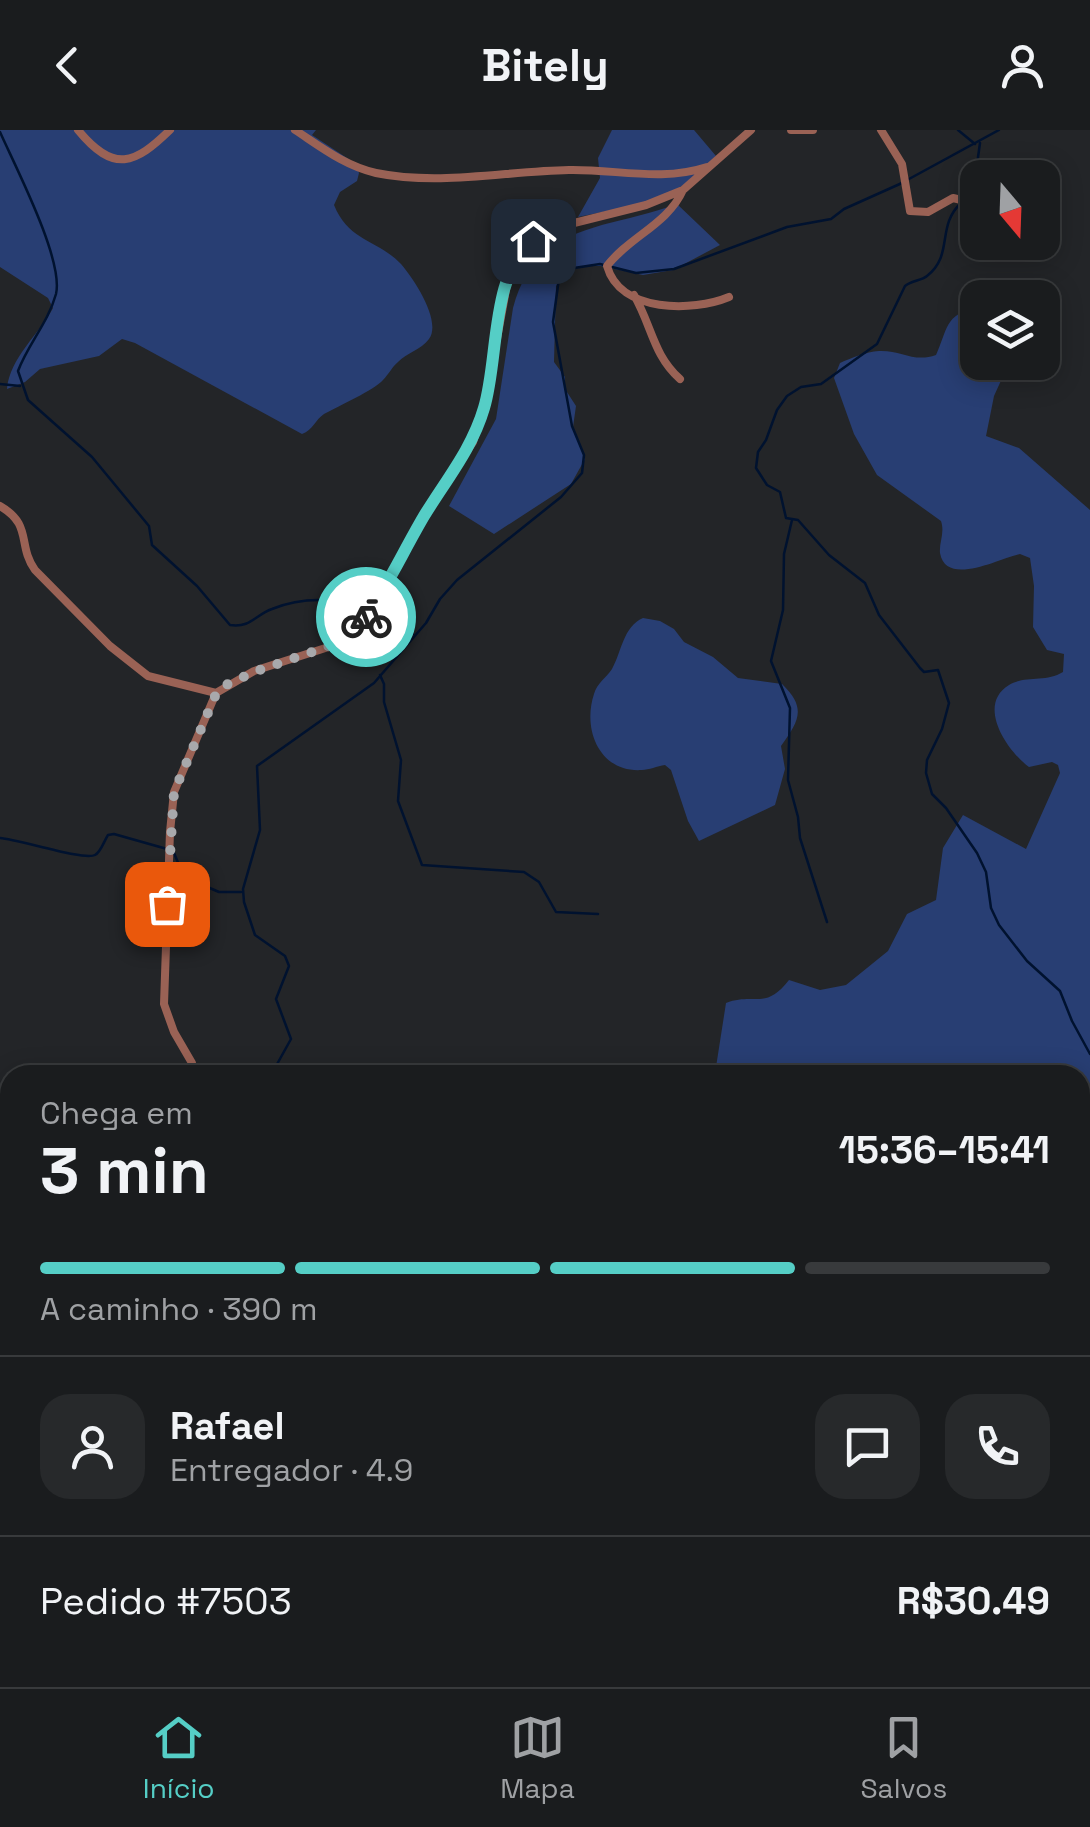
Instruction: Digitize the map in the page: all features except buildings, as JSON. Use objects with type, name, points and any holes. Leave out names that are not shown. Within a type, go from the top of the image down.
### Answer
[{"type":"street","points":[[78,130],[106,153],[130,160],[146,154],[170,130]]},
{"type":"street","points":[[295,130],[345,162],[405,177],[593,170],[660,176],[711,166]]},
{"type":"street","points":[[192,1065],[164,1004],[170,832],[174,792],[216,694],[254,672],[341,642],[372,609],[425,514],[473,442],[486,404],[508,279],[518,255],[558,227],[646,205],[682,190],[752,130]]},
{"type":"street","points":[[790,130],[813,130]]},
{"type":"street","points":[[881,130],[902,164],[910,211],[928,212],[953,198],[960,200]]},
{"type":"street","points":[[682,190],[674,208],[607,266],[614,280],[651,302],[691,308],[729,297]]},
{"type":"street","points":[[634,295],[650,325],[658,355],[680,379]]},
{"type":"street","points":[[0,506],[20,522],[27,555],[35,570],[110,646],[148,676],[216,694]]},
{"type":"shaded area","points":[[0,130],[316,130],[312,135],[356,164],[359,173],[357,181],[340,192],[334,205],[340,217],[355,233],[401,264],[429,311],[429,339],[401,359],[378,384],[324,414],[302,434],[122,339],[99,356],[40,369],[25,382],[7,389],[19,356],[53,308],[48,298],[0,267]]},
{"type":"shaded area","points":[[612,130],[694,130],[716,156],[687,183],[657,201],[578,217],[600,178],[598,158]]},
{"type":"shaded area","points":[[677,204],[720,245],[673,270],[643,275],[582,266],[567,272],[556,286],[554,362],[565,377],[565,389],[576,406],[573,427],[585,459],[571,484],[494,534],[449,506],[496,419],[513,308],[524,280],[539,259],[578,233]]},
{"type":"shaded area","points":[[958,314],[960,380],[1001,380],[986,436],[1019,448],[1090,510],[1090,1065],[716,1065],[726,1003],[766,998],[789,980],[820,990],[846,985],[888,951],[907,914],[936,900],[943,848],[963,815],[1026,849],[1060,773],[1058,765],[1052,762],[1029,767],[1020,760],[1004,739],[995,716],[999,694],[1009,685],[1063,672],[1064,654],[1047,650],[1033,627],[1030,558],[1020,554],[963,569],[944,563],[940,553],[941,521],[877,475],[854,434],[834,378],[840,363],[869,353],[887,351],[921,358],[936,355],[946,330]]},
{"type":"shaded area","points":[[643,618],[674,629],[684,642],[713,657],[738,678],[782,684],[795,700],[798,715],[781,746],[785,769],[775,805],[699,841],[671,770],[665,765],[642,770],[615,764],[605,757],[593,735],[591,708],[595,690],[612,669],[627,633]]},
{"type":"waterway","points":[[958,130],[975,144]]},
{"type":"waterway","points":[[909,179],[999,130]]},
{"type":"waterway","points":[[0,132],[37,213],[57,279],[52,305],[18,371],[28,400],[92,457],[149,526],[152,545],[197,586],[230,625],[243,625],[295,602],[331,601],[363,613]]},
{"type":"waterway","points":[[978,160],[980,143]]},
{"type":"waterway","points":[[277,1065],[291,1039],[276,999],[289,966],[285,956],[255,935],[243,889],[260,830],[257,766],[374,683],[457,580],[561,497],[582,473],[584,455],[572,426],[553,322],[559,278],[574,268],[600,264],[636,273],[674,269],[787,227],[831,219],[844,209],[902,183]]},
{"type":"waterway","points":[[960,204],[949,221],[935,268],[925,278],[905,286],[877,344],[821,384],[801,387],[787,396],[758,452],[756,468],[767,485],[780,492],[786,518],[798,520],[829,555],[865,583],[879,615],[920,668],[924,672],[938,670],[949,703],[927,760],[932,794],[977,853],[986,872],[991,908],[999,925],[1027,961],[1060,991],[1090,1054]]},
{"type":"waterway","points":[[0,384],[20,386]]},
{"type":"waterway","points":[[792,520],[784,554],[783,610],[771,661],[790,708],[788,780],[800,838],[827,922]]},
{"type":"waterway","points":[[370,618],[413,634]]},
{"type":"waterway","points":[[380,675],[401,760],[398,801],[422,865],[524,872],[539,882],[556,912],[598,914]]},
{"type":"waterway","points":[[0,838],[88,856],[97,854],[108,835],[114,834],[167,849]]},
{"type":"waterway","points":[[174,853],[184,877],[219,892],[241,892]]},
{"type":"waterway","points":[[0,1571],[0,1583]]},
{"type":"way so far","points":[[167,904],[174,792],[216,694],[254,672],[341,642],[366,617]]},
{"type":"route","points":[[366,617],[425,514],[473,442],[486,404],[512,265],[533,241]]}]
